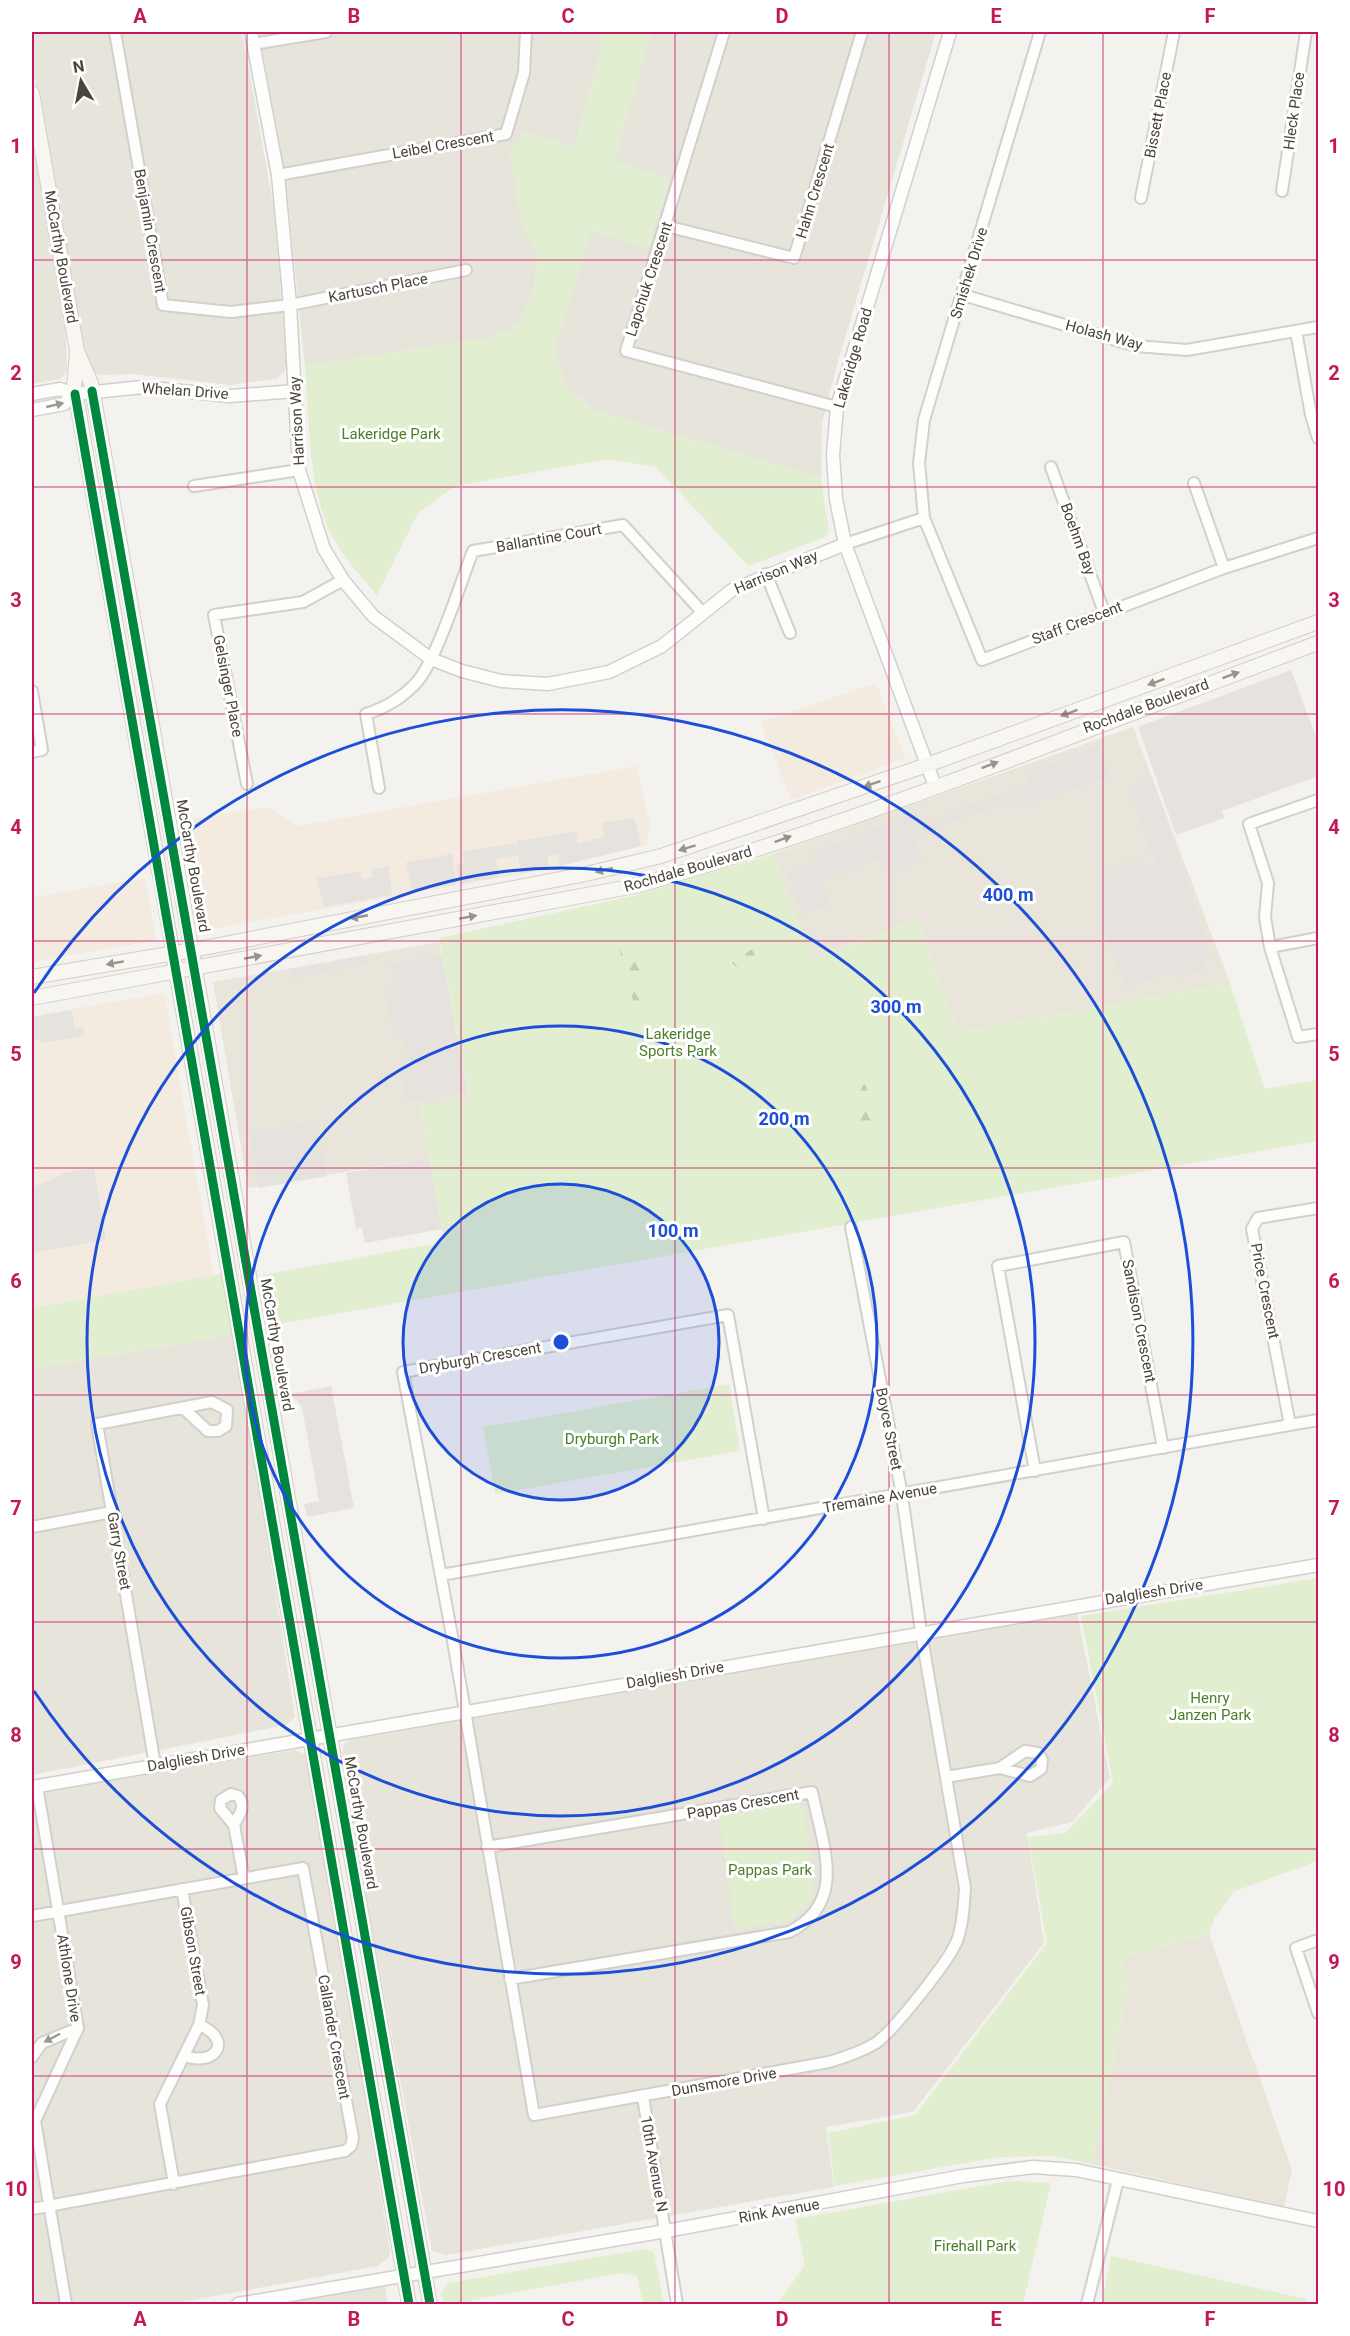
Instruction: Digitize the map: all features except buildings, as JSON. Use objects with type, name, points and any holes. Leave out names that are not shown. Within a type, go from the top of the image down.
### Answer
[{"type":"main road","name":"McCarthy Boulevard","points":[[32,93],[77,351],[92,391],[193,950],[430,2304]]},
{"type":"main road","name":"McCarthy Boulevard","points":[[77,351],[75,394],[159,871]]},
{"type":"main road","name":"Rochdale Boulevard","points":[[32,977],[193,950],[586,874],[661,856],[927,765],[1318,622]]},
{"type":"main road","name":"Rochdale Boulevard","points":[[32,998],[640,885],[725,861],[935,786],[1318,643]]},
{"type":"main road","name":"McCarthy Boulevard","points":[[173,953],[409,2304]]},
{"type":"street","name":"Benjamin Crescent","points":[[115,32],[163,305],[231,312],[290,305]]},
{"type":"street","points":[[252,38],[326,32]]},
{"type":"street","name":"Leibel Crescent","points":[[278,176],[506,134],[524,74],[526,32]]},
{"type":"street","name":"Lapchuk Crescent","points":[[724,32],[626,351],[837,407]]},
{"type":"street","name":"Hahn Crescent","points":[[666,226],[794,258],[862,32]]},
{"type":"street","name":"Lakeridge Road","points":[[935,786],[845,544],[836,499],[833,455],[837,407],[950,32]]},
{"type":"street","name":"Smishek Drive","points":[[924,518],[919,464],[924,420],[1040,32]]},
{"type":"street","name":"Bissett Place","points":[[1141,198],[1174,32]]},
{"type":"street","name":"Hleck Place","points":[[1282,191],[1306,32]]},
{"type":"street","name":"Harrison Way","points":[[252,38],[278,176],[290,305],[299,470],[324,549],[344,580],[373,616],[431,658],[462,671],[501,681],[548,684],[609,672],[663,646],[702,612],[732,590],[766,574],[845,544],[924,518]]},
{"type":"street","name":"Kartusch Place","points":[[290,305],[466,270]]},
{"type":"street","name":"Holash Way","points":[[963,295],[1137,345],[1187,350],[1318,327]]},
{"type":"street","points":[[1296,331],[1311,415],[1318,438]]},
{"type":"street","name":"Whelan Drive","points":[[32,394],[60,389],[75,394],[143,387],[230,396],[295,391]]},
{"type":"street","name":"Whelan Drive","points":[[32,410],[64,404],[75,394]]},
{"type":"street","name":"Boehm Bay","points":[[1051,467],[1104,612]]},
{"type":"street","points":[[194,486],[299,470]]},
{"type":"street","points":[[1194,483],[1224,568]]},
{"type":"street","name":"Staff Crescent","points":[[924,518],[982,660],[1224,568],[1318,538]]},
{"type":"street","name":"Ballantine Court","points":[[431,658],[473,551],[623,525],[702,612]]},
{"type":"street","points":[[766,574],[790,633]]},
{"type":"street","name":"Gelsinger Place","points":[[247,784],[214,615],[303,603],[344,580]]},
{"type":"street","points":[[379,788],[366,714],[387,707],[418,682],[431,658]]},
{"type":"street","points":[[32,691],[42,750],[32,752]]},
{"type":"street","points":[[1318,800],[1249,824],[1268,883],[1265,917],[1270,947],[1298,1037],[1318,1034]]},
{"type":"street","name":"McCarthy Boulevard","points":[[159,871],[173,953]]},
{"type":"street","points":[[1270,947],[1318,938]]},
{"type":"street","name":"Price Crescent","points":[[1290,1425],[1252,1229],[1258,1218],[1318,1208]]},
{"type":"street","name":"Boyce Street","points":[[851,1227],[902,1495],[921,1632]]},
{"type":"street","name":"Sandison Crescent","points":[[1035,1471],[998,1266],[1124,1242],[1162,1448]]},
{"type":"street","name":"Dryburgh Crescent","points":[[464,1712],[403,1372],[728,1315],[764,1519]]},
{"type":"street","name":"Garry Street","points":[[155,1765],[97,1424],[184,1409]]},
{"type":"street","name":"Tremaine Avenue","points":[[441,1575],[1318,1420]]},
{"type":"street","points":[[32,1527],[112,1512]]},
{"type":"street","name":"Dalgliesh Drive","points":[[34,1786],[1318,1565]]},
{"type":"street","name":"Dunsmore Drive","points":[[464,1712],[534,2115],[643,2097],[829,2062],[858,2053],[877,2042],[892,2028],[958,1940],[965,1888],[921,1632]]},
{"type":"street","points":[[946,1777],[1000,1768]]},
{"type":"street","name":"Athlone Drive","points":[[34,1786],[78,2028],[33,2117],[66,2304]]},
{"type":"street","name":"Pappas Crescent","points":[[487,1847],[812,1792],[828,1878],[826,1893],[819,1907],[806,1923],[789,1932],[510,1979]]},
{"type":"street","points":[[234,1825],[244,1878]]},
{"type":"street","name":"Callander Crescent","points":[[32,1916],[303,1868],[353,2138],[351,2146],[345,2151],[32,2209]]},
{"type":"street","name":"Gibson Street","points":[[174,2184],[160,2104],[199,2025],[203,2005],[182,1889]]},
{"type":"street","points":[[1318,1941],[1296,1948],[1318,2013]]},
{"type":"street","points":[[183,2056],[200,2061],[212,2056],[217,2048],[217,2037],[212,2030],[199,2025]]},
{"type":"street","points":[[32,2057],[42,2043],[78,2028]]},
{"type":"street","name":"10th Avenue N","points":[[643,2097],[666,2232]]},
{"type":"street","name":"Rink Avenue","points":[[242,2304],[666,2232],[963,2176],[1033,2167],[1077,2170],[1318,2221]]},
{"type":"street","points":[[1087,2304],[1118,2180]]},
{"type":"street","points":[[666,2232],[677,2304]]},
{"type":"shaded area","points":[[32,32],[242,32],[273,203],[287,362],[285,371],[276,379],[230,385],[133,374],[99,375],[93,371],[84,347],[72,294],[32,61]]},
{"type":"shaded area","points":[[259,32],[600,32],[600,54],[574,148],[524,132],[522,225],[538,255],[533,295],[520,321],[508,331],[490,338],[305,366],[286,185]]},
{"type":"shaded area","points":[[651,32],[936,32],[836,368],[822,424],[821,478],[593,410],[564,384],[555,348],[591,231],[649,247],[669,179],[614,161]]},
{"type":"shaded area","points":[[32,134],[65,324],[67,366],[66,373],[60,379],[32,384]]},
{"type":"shaded area","points":[[1291,670],[1318,742],[1318,776],[1222,811],[1224,818],[1176,835],[1138,727]]},
{"type":"shaded area","points":[[876,683],[906,758],[791,800],[761,722]]},
{"type":"shaded area","points":[[1133,727],[1230,983],[958,1032],[917,920],[812,958],[773,854]]},
{"type":"shaded area","points":[[1099,746],[1110,776],[1019,809],[1015,799],[912,837],[922,861],[889,874],[882,858],[822,880],[830,904],[802,914],[787,873],[816,862],[813,853],[916,813],[921,823],[1028,784],[1025,774]]},
{"type":"shaded area","points":[[636,766],[650,824],[647,845],[521,874],[200,931],[179,821],[267,807],[298,826]]},
{"type":"shaded area","points":[[1152,777],[1212,958],[1203,961],[1206,969],[1177,979],[1174,972],[1126,988],[1096,909],[1104,903],[1095,875],[1140,858],[1145,867],[1156,863],[1127,787]]},
{"type":"shaded area","points":[[634,817],[641,846],[560,866],[557,854],[547,856],[549,868],[521,874],[518,855],[496,859],[499,877],[460,884],[456,865],[464,863],[462,852],[515,843],[517,852],[517,841],[576,831],[578,843],[604,837],[602,823]]},
{"type":"shaded area","points":[[452,854],[456,884],[412,892],[406,862]]},
{"type":"shaded area","points":[[389,866],[392,895],[324,907],[316,878],[360,871],[362,879],[373,877],[372,869]]},
{"type":"shaded area","points":[[145,878],[156,940],[32,962],[32,881],[35,897]]},
{"type":"shaded area","points":[[439,942],[469,1099],[420,1107],[429,1158],[248,1188],[213,982]]},
{"type":"shaded area","points":[[442,955],[467,1091],[406,1102],[400,1065],[409,1063],[404,1037],[394,1039],[384,985],[394,983],[390,964]]},
{"type":"shaded area","points":[[367,956],[368,964],[291,979],[289,970]]},
{"type":"shaded area","points":[[164,993],[214,1276],[32,1308],[32,1016]]},
{"type":"shaded area","points":[[72,1010],[75,1028],[83,1027],[84,1036],[41,1043],[41,1040],[32,1041],[32,1017]]},
{"type":"shaded area","points":[[318,1121],[327,1176],[259,1188],[250,1132]]},
{"type":"shaded area","points":[[429,1158],[442,1229],[365,1243],[362,1228],[356,1229],[346,1173]]},
{"type":"shaded area","points":[[94,1168],[106,1240],[32,1253],[32,1186],[45,1183],[65,1173]]},
{"type":"shaded area","points":[[235,1334],[295,1717],[286,1725],[32,1775],[32,1369]]},
{"type":"shaded area","points":[[331,1386],[354,1508],[307,1517],[304,1504],[319,1501],[302,1407],[290,1394]]},
{"type":"shaded area","points":[[1077,1613],[1110,1778],[1072,1822],[1027,1833],[1044,1943],[913,2112],[826,2127],[834,2187],[446,2255],[432,2251],[341,1762],[344,1744],[351,1738]]},
{"type":"shaded area","points":[[294,1750],[305,1754],[309,1760],[390,2250],[389,2257],[378,2266],[172,2304],[32,2304],[32,1793]]},
{"type":"shaded area","points":[[1209,1934],[1292,2170],[1284,2207],[1092,2164],[1128,1990],[1124,1958]]},
{"type":"shaded area","points":[[385,2285],[388,2304],[275,2304]]},
{"type":"green space","name":"Lakeridge Park","points":[[600,32],[651,32],[614,161],[669,179],[649,248],[591,231],[555,348],[564,384],[593,410],[821,478],[829,533],[823,538],[748,566],[656,467],[608,459],[455,486],[418,513],[377,595],[339,547],[323,514],[314,478],[305,366],[490,338],[508,331],[520,321],[533,295],[538,255],[522,225],[509,150],[518,143],[524,132],[574,148],[600,54]]},
{"type":"green space","name":"Lakeridge Sports Park","points":[[773,854],[813,958],[917,920],[958,1032],[1230,983],[1265,1089],[1318,1080],[1318,1141],[273,1325],[263,1275],[444,1242],[420,1107],[469,1098],[439,938],[637,895]]},
{"type":"green space","points":[[623,939],[635,952],[644,975],[647,1001],[636,1012],[618,943]]},
{"type":"green space","points":[[759,945],[764,946],[768,954],[758,962],[739,970],[730,961],[731,957],[741,956]]},
{"type":"green space","points":[[857,1082],[865,1084],[873,1107],[873,1118],[865,1141],[858,1135]]},
{"type":"green space","points":[[222,1274],[235,1334],[32,1369],[32,1308]]},
{"type":"green space","name":"Dryburgh Park","points":[[729,1384],[740,1451],[495,1494],[483,1427]]},
{"type":"green space","name":"Henry Janzen Park","points":[[1318,1578],[1318,1861],[1235,1891],[1215,1917],[1209,1934],[1124,1958],[1128,1990],[1092,2164],[1052,2156],[999,2157],[835,2186],[828,2133],[915,2115],[1047,1943],[1028,1837],[1065,1833],[1113,1783],[1081,1616]]},
{"type":"green space","name":"Pappas Park","points":[[790,1804],[798,1805],[804,1812],[815,1878],[811,1899],[792,1920],[735,1929],[719,1817]]},
{"type":"green space","name":"Firehall Park","points":[[1008,2181],[1051,2183],[1023,2304],[777,2304],[805,2265],[795,2219]]},
{"type":"green space","points":[[644,2249],[654,2252],[664,2304],[643,2304],[637,2276],[622,2273],[472,2300],[473,2304],[443,2304],[441,2293],[448,2283]]},
{"type":"green space","points":[[1111,2256],[1307,2299],[1306,2304],[1102,2304]]},
{"type":"cycle path","points":[[92,391],[430,2304]]},
{"type":"cycle path","points":[[75,394],[409,2304]]}]
